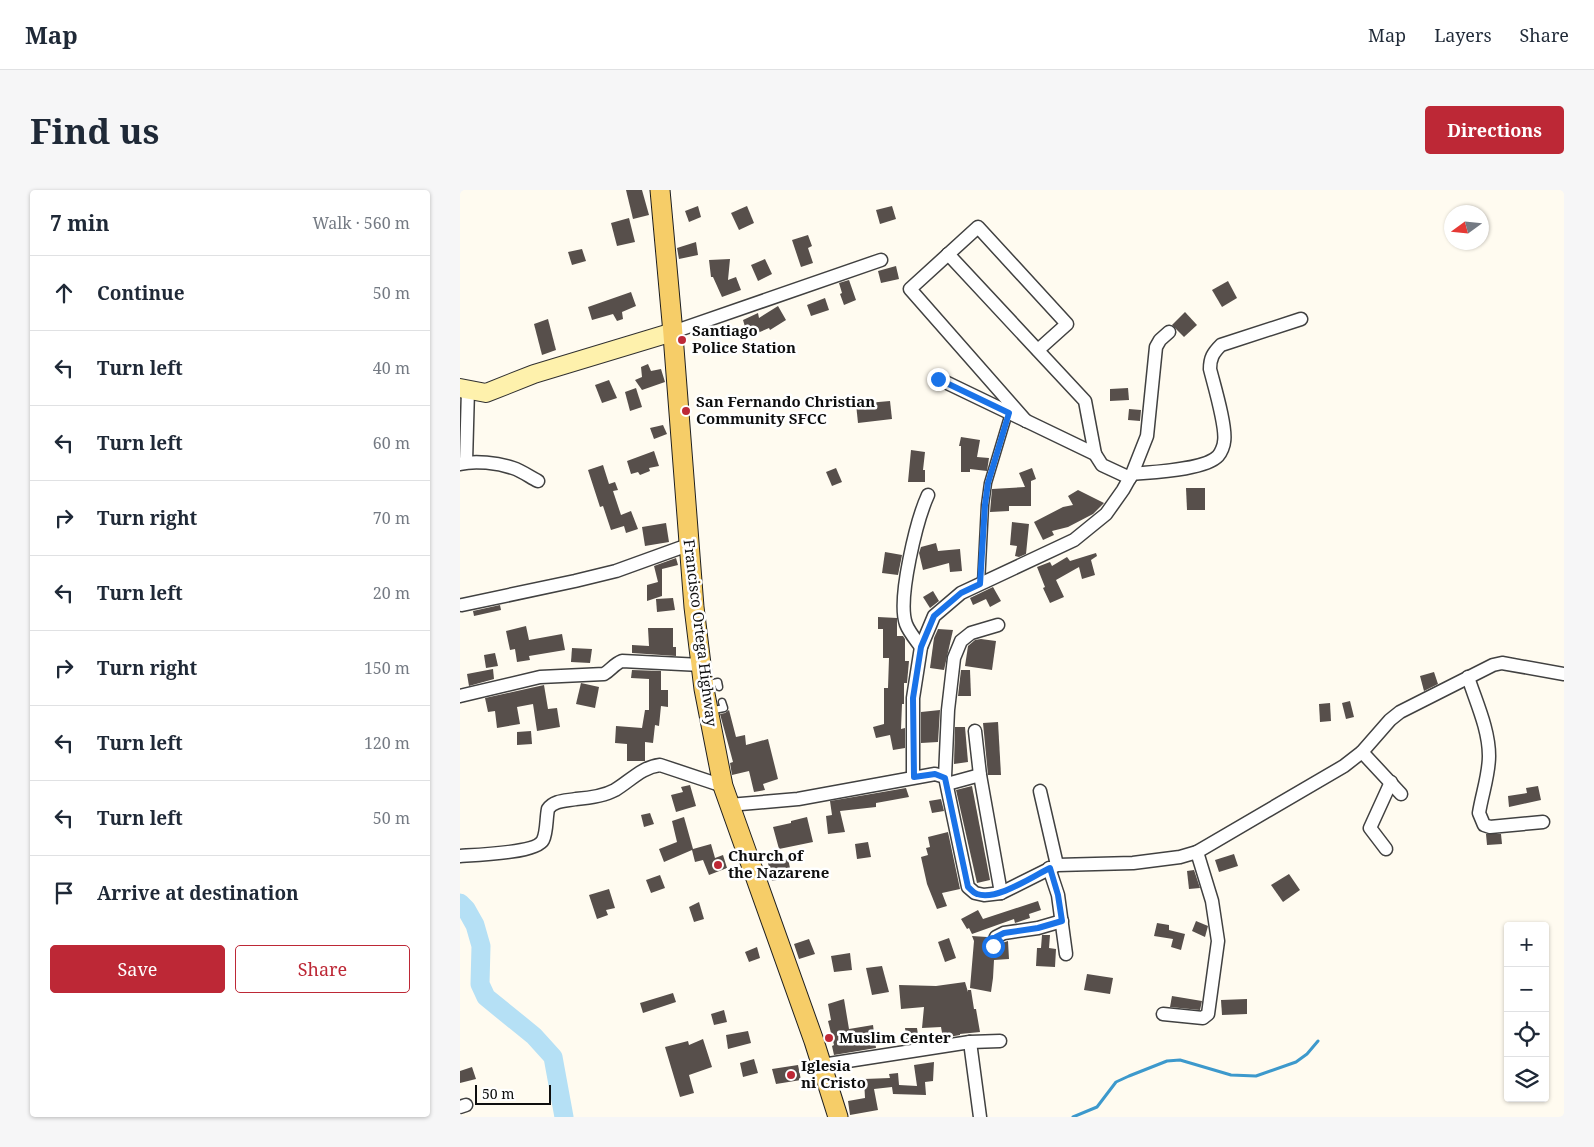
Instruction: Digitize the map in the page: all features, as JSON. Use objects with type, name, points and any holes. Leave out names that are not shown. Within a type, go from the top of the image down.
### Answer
[{"type":"main road","name":"Francisco Ortega Highway","points":[[660,190],[673,332],[688,545],[701,665],[711,687],[715,707],[723,786],[822,1065],[838,1117]]},
{"type":"street","points":[[1026,421],[910,289],[978,227],[1067,324],[1038,350]]},
{"type":"street","points":[[948,254],[1084,401],[1095,454],[1102,465],[1131,476],[1196,466],[1211,461],[1219,455],[1224,441],[1223,428],[1210,370],[1210,360],[1213,353],[1221,345],[1301,319]]},
{"type":"street","points":[[538,481],[513,468],[491,464],[463,463],[464,389],[486,392],[534,374],[673,332],[881,260]]},
{"type":"street","points":[[914,777],[913,698],[921,647],[934,616],[961,593],[1074,540],[1106,514],[1131,476],[1147,436],[1156,347],[1160,340],[1169,332]]},
{"type":"street","points":[[938,379],[1095,454]]},
{"type":"street","points":[[921,647],[906,624],[904,617],[905,586],[918,519],[928,495]]},
{"type":"street","points":[[462,605],[616,571],[688,545]]},
{"type":"street","points":[[998,625],[970,633],[961,641],[954,658],[948,710],[946,780],[968,887],[975,893],[984,895],[1001,893],[1053,866],[1134,863],[1180,857],[1197,852],[1335,771],[1362,752],[1390,720],[1400,712],[1484,668],[1502,663],[1564,674]]},
{"type":"street","points":[[460,696],[540,678],[604,674],[614,664],[622,661],[701,665]]},
{"type":"street","points":[[1468,677],[1488,744],[1489,758],[1479,813],[1484,825],[1490,827],[1543,822]]},
{"type":"street","points":[[975,731],[980,775],[1001,893]]},
{"type":"street","points":[[1362,752],[1401,794]]},
{"type":"street","points":[[460,856],[536,847],[543,840],[550,806],[559,802],[590,798],[613,791],[642,771],[653,766],[660,765],[723,786]]},
{"type":"street","points":[[729,805],[798,799],[935,774],[946,780],[980,775]]},
{"type":"street","points":[[1386,849],[1370,828],[1391,782]]},
{"type":"street","points":[[1040,791],[1066,954]]},
{"type":"street","points":[[1163,1014],[1203,1018],[1208,1014],[1218,941],[1212,901],[1197,852]]},
{"type":"street","points":[[993,946],[996,937],[1004,933],[1038,928],[1062,921]]},
{"type":"street","points":[[822,1065],[970,1042],[1000,1040]]},
{"type":"street","points":[[970,1042],[980,1117]]},
{"type":"lane","points":[[980,584],[988,483],[1009,413]]},
{"type":"building","points":[[626,190],[642,190],[649,215],[633,219]]},
{"type":"building","points":[[698,206],[701,217],[689,222],[685,211]]},
{"type":"building","points":[[747,206],[754,223],[739,230],[731,213]]},
{"type":"building","points":[[892,206],[896,219],[880,224],[876,210]]},
{"type":"building","points":[[629,218],[635,242],[617,246],[611,223]]},
{"type":"building","points":[[808,235],[812,246],[808,248],[813,263],[801,267],[792,240]]},
{"type":"building","points":[[696,242],[698,255],[679,259],[677,248]]},
{"type":"building","points":[[582,249],[586,261],[572,265],[568,252]]},
{"type":"building","points":[[730,259],[728,280],[736,277],[741,290],[722,297],[713,277],[711,277],[709,260]]},
{"type":"building","points":[[765,259],[772,274],[758,281],[751,265]]},
{"type":"building","points":[[896,266],[899,279],[881,283],[878,271]]},
{"type":"building","points":[[849,280],[856,300],[844,305],[839,283]]},
{"type":"building","points":[[1228,281],[1237,298],[1222,307],[1212,290]]},
{"type":"building","points":[[631,292],[636,306],[622,312],[623,319],[617,321],[613,314],[592,320],[588,307]]},
{"type":"building","points":[[825,298],[829,310],[811,316],[807,305]]},
{"type":"building","points":[[778,306],[786,320],[770,330],[769,328],[748,337],[743,320],[758,313],[759,318]]},
{"type":"building","points":[[1185,312],[1197,325],[1184,337],[1172,325]]},
{"type":"building","points":[[548,319],[556,350],[542,355],[534,324]]},
{"type":"building","points":[[648,364],[651,371],[661,369],[665,382],[642,390],[635,380],[642,377],[641,367]]},
{"type":"building","points":[[609,380],[617,398],[602,403],[595,385]]},
{"type":"building","points":[[636,388],[642,407],[630,411],[625,392]]},
{"type":"building","points":[[1128,388],[1129,400],[1110,401],[1110,389]]},
{"type":"building","points":[[890,401],[892,419],[858,423],[856,404]]},
{"type":"building","points":[[1129,409],[1141,410],[1140,421],[1128,420]]},
{"type":"building","points":[[663,425],[667,434],[654,439],[650,428]]},
{"type":"building","points":[[961,437],[980,440],[977,457],[989,458],[987,471],[970,469],[970,472],[961,472],[961,446],[959,446]]},
{"type":"building","points":[[911,450],[925,452],[923,470],[925,470],[925,482],[908,482]]},
{"type":"building","points":[[654,451],[659,466],[649,468],[650,471],[640,475],[638,472],[631,474],[627,461]]},
{"type":"building","points":[[603,465],[609,484],[615,482],[618,490],[613,491],[621,515],[631,511],[638,529],[626,533],[624,526],[611,530],[603,506],[600,507],[588,470]]},
{"type":"building","points":[[836,468],[842,482],[832,486],[826,472]]},
{"type":"building","points":[[1032,468],[1036,479],[1031,481],[1031,506],[1009,506],[1009,511],[990,512],[992,489],[1025,487],[1019,473]]},
{"type":"building","points":[[1186,488],[1205,488],[1205,510],[1187,510]]},
{"type":"building","points":[[1078,490],[1104,503],[1093,514],[1068,527],[1052,531],[1054,535],[1043,540],[1034,522],[1063,507],[1073,505],[1068,496]]},
{"type":"building","points":[[1012,522],[1029,524],[1026,554],[1019,557],[1015,556],[1017,546],[1010,545]]},
{"type":"building","points":[[666,523],[669,542],[645,546],[642,527]]},
{"type":"building","points":[[936,543],[938,551],[960,549],[962,571],[950,572],[949,563],[923,570],[919,553],[921,547]]},
{"type":"building","points":[[885,552],[902,555],[898,575],[882,573]]},
{"type":"building","points":[[1096,553],[1097,556],[1091,560],[1095,575],[1082,579],[1079,567],[1056,580],[1064,597],[1050,603],[1037,567],[1050,562],[1052,566],[1067,557],[1070,561]]},
{"type":"building","points":[[676,558],[678,565],[662,569],[662,596],[647,601],[647,585],[658,582],[654,566]]},
{"type":"building","points":[[993,587],[1001,601],[990,607],[986,599],[973,605],[970,598]]},
{"type":"building","points":[[933,591],[939,601],[930,608],[923,597]]},
{"type":"building","points":[[673,598],[675,610],[657,612],[656,599]]},
{"type":"building","points":[[500,605],[501,610],[474,616],[473,611]]},
{"type":"building","points":[[878,617],[897,618],[897,636],[903,636],[905,639],[905,661],[909,661],[907,683],[904,683],[904,704],[902,704],[901,729],[905,728],[905,748],[893,750],[890,735],[876,738],[873,727],[884,724],[884,688],[888,688],[889,658],[883,658],[883,629],[878,629]]},
{"type":"building","points":[[526,626],[529,640],[562,634],[565,650],[529,656],[530,660],[517,662],[515,649],[510,650],[506,631]]},
{"type":"building","points":[[648,628],[673,628],[673,647],[676,647],[676,656],[632,653],[632,645],[649,646]]},
{"type":"building","points":[[938,629],[953,630],[944,670],[930,668],[934,638]]},
{"type":"building","points":[[975,640],[996,641],[992,670],[965,666],[968,646]]},
{"type":"building","points":[[572,648],[592,649],[590,663],[571,662]]},
{"type":"building","points":[[495,653],[498,666],[486,668],[484,655]]},
{"type":"building","points":[[493,669],[494,679],[469,686],[467,674]]},
{"type":"building","points":[[632,670],[661,671],[661,690],[668,690],[668,707],[661,706],[659,726],[655,725],[653,743],[645,742],[645,761],[627,761],[627,744],[615,743],[616,726],[642,728],[645,710],[649,710],[649,679],[631,678]]},
{"type":"building","points":[[961,670],[970,670],[971,696],[958,696]]},
{"type":"building","points":[[1434,672],[1438,684],[1424,691],[1420,676]]},
{"type":"building","points":[[581,683],[599,687],[595,708],[576,704]]},
{"type":"building","points":[[544,685],[548,709],[557,708],[560,727],[537,731],[533,704],[517,707],[520,724],[497,728],[495,711],[488,712],[485,698]]},
{"type":"building","points":[[1350,701],[1354,717],[1346,719],[1342,703]]},
{"type":"building","points":[[1330,703],[1331,721],[1320,722],[1319,704]]},
{"type":"building","points":[[729,710],[736,737],[745,735],[746,745],[768,739],[778,779],[763,784],[765,790],[754,792],[749,771],[732,775],[730,763],[733,762],[720,714]]},
{"type":"building","points":[[940,710],[938,742],[921,743],[921,712]]},
{"type":"building","points":[[998,722],[1001,775],[988,775],[983,723]]},
{"type":"building","points":[[955,727],[965,727],[968,762],[954,764]]},
{"type":"building","points":[[531,731],[532,744],[517,745],[517,732]]},
{"type":"building","points":[[690,785],[696,806],[676,812],[671,795],[683,792],[681,787]]},
{"type":"building","points":[[972,786],[990,880],[977,883],[956,790]]},
{"type":"building","points":[[1538,786],[1541,800],[1509,807],[1508,796],[1527,793],[1526,788]]},
{"type":"building","points":[[906,788],[909,797],[876,803],[876,807],[840,811],[845,832],[828,834],[826,816],[832,815],[830,801]]},
{"type":"building","points":[[941,799],[944,811],[932,813],[929,801]]},
{"type":"building","points":[[650,813],[654,824],[644,827],[641,815]]},
{"type":"building","points":[[684,817],[693,849],[711,844],[715,858],[723,855],[727,868],[709,875],[703,860],[695,862],[692,850],[664,862],[659,849],[677,842],[672,821]]},
{"type":"building","points":[[807,817],[813,842],[779,849],[773,827]]},
{"type":"building","points":[[948,832],[960,889],[942,893],[947,906],[937,909],[927,884],[921,857],[928,855],[926,848],[930,847],[928,837]]},
{"type":"building","points":[[1486,834],[1501,834],[1502,844],[1487,845]]},
{"type":"building","points":[[868,842],[871,857],[857,859],[855,844]]},
{"type":"building","points":[[1234,854],[1238,866],[1219,872],[1215,860]]},
{"type":"building","points":[[788,859],[792,877],[772,881],[768,863]]},
{"type":"building","points":[[1194,870],[1200,888],[1189,889],[1187,871]]},
{"type":"building","points":[[1289,874],[1300,890],[1283,902],[1271,885]]},
{"type":"building","points":[[660,875],[665,888],[651,893],[646,880]]},
{"type":"building","points":[[609,889],[615,908],[606,910],[608,915],[597,919],[589,895]]},
{"type":"building","points":[[1038,901],[1041,910],[1029,914],[1030,918],[1015,923],[1014,919],[972,934],[961,919],[978,910],[983,919]]},
{"type":"building","points":[[699,902],[704,919],[694,922],[689,907]]},
{"type":"building","points":[[1196,921],[1208,926],[1205,937],[1192,931]]},
{"type":"building","points":[[1157,923],[1169,925],[1169,930],[1185,934],[1181,950],[1171,947],[1173,939],[1154,936]]},
{"type":"building","points":[[1042,935],[1050,935],[1049,948],[1056,949],[1055,967],[1036,966],[1037,948],[1041,948]]},
{"type":"building","points":[[972,936],[987,937],[985,947],[991,953],[998,952],[1002,943],[1008,941],[1009,959],[994,960],[991,992],[970,988],[974,941]]},
{"type":"building","points":[[949,938],[956,958],[945,962],[938,942]]},
{"type":"building","points":[[809,939],[815,954],[799,959],[794,944]]},
{"type":"building","points":[[757,947],[760,958],[749,962],[745,952]]},
{"type":"building","points":[[850,953],[852,970],[834,972],[831,956]]},
{"type":"building","points":[[882,966],[889,992],[872,995],[866,968]]},
{"type":"building","points":[[1087,974],[1113,978],[1110,994],[1084,990]]},
{"type":"building","points":[[965,982],[968,992],[968,990],[971,990],[980,1032],[943,1038],[941,1027],[922,1028],[924,1007],[901,1009],[899,985],[936,986]]},
{"type":"building","points":[[673,993],[676,1002],[643,1013],[640,1003]]},
{"type":"building","points":[[1172,996],[1202,1001],[1200,1010],[1170,1007]]},
{"type":"building","points":[[844,999],[849,1029],[873,1025],[876,1048],[834,1055],[832,1046],[834,1045],[828,1021],[831,1020],[828,1004]]},
{"type":"building","points":[[1247,999],[1247,1014],[1222,1015],[1221,1000]]},
{"type":"building","points":[[724,1010],[727,1022],[714,1025],[711,1014]]},
{"type":"building","points":[[905,1028],[917,1028],[919,1042],[907,1042]]},
{"type":"building","points":[[748,1031],[751,1043],[728,1049],[726,1035]]},
{"type":"building","points":[[703,1039],[712,1067],[689,1075],[694,1093],[680,1097],[665,1047],[688,1041],[689,1045]]},
{"type":"building","points":[[754,1059],[758,1073],[743,1077],[740,1063]]},
{"type":"building","points":[[934,1062],[933,1081],[925,1082],[926,1095],[893,1094],[892,1087],[874,1089],[878,1110],[850,1115],[848,1101],[865,1098],[864,1079],[890,1078],[889,1074],[898,1073],[899,1085],[917,1086],[914,1065]]},
{"type":"building","points":[[798,1065],[801,1080],[776,1084],[772,1069]]},
{"type":"building","points":[[472,1067],[476,1079],[460,1083],[460,1071]]},
{"type":"waterway","points":[[460,903],[466,909],[475,925],[481,946],[480,984],[486,997],[534,1036],[553,1057],[564,1117]]},
{"type":"waterway","points":[[1073,1117],[1097,1107],[1116,1082],[1167,1061],[1180,1060],[1231,1075],[1256,1076],[1296,1062],[1307,1054],[1318,1041]]},
{"type":"place","name":"Santiago Police Station","points":[[682,340]]},
{"type":"place","name":"San Fernando Christian Community SFCC","points":[[686,411]]},
{"type":"place","name":"Church of the Nazarene","points":[[718,865]]},
{"type":"place","name":"Muslim Center","points":[[829,1038]]},
{"type":"place","name":"Iglesia ni Cristo","points":[[791,1075]]},
{"type":"route","points":[[938,379],[1009,413],[988,483],[980,584],[961,593],[934,616],[921,647],[913,698],[914,777],[935,774],[945,778],[968,887],[975,893],[984,895],[1001,893],[1050,868],[1058,895],[1062,921],[1038,928],[1004,933],[996,937],[993,946]]}]
